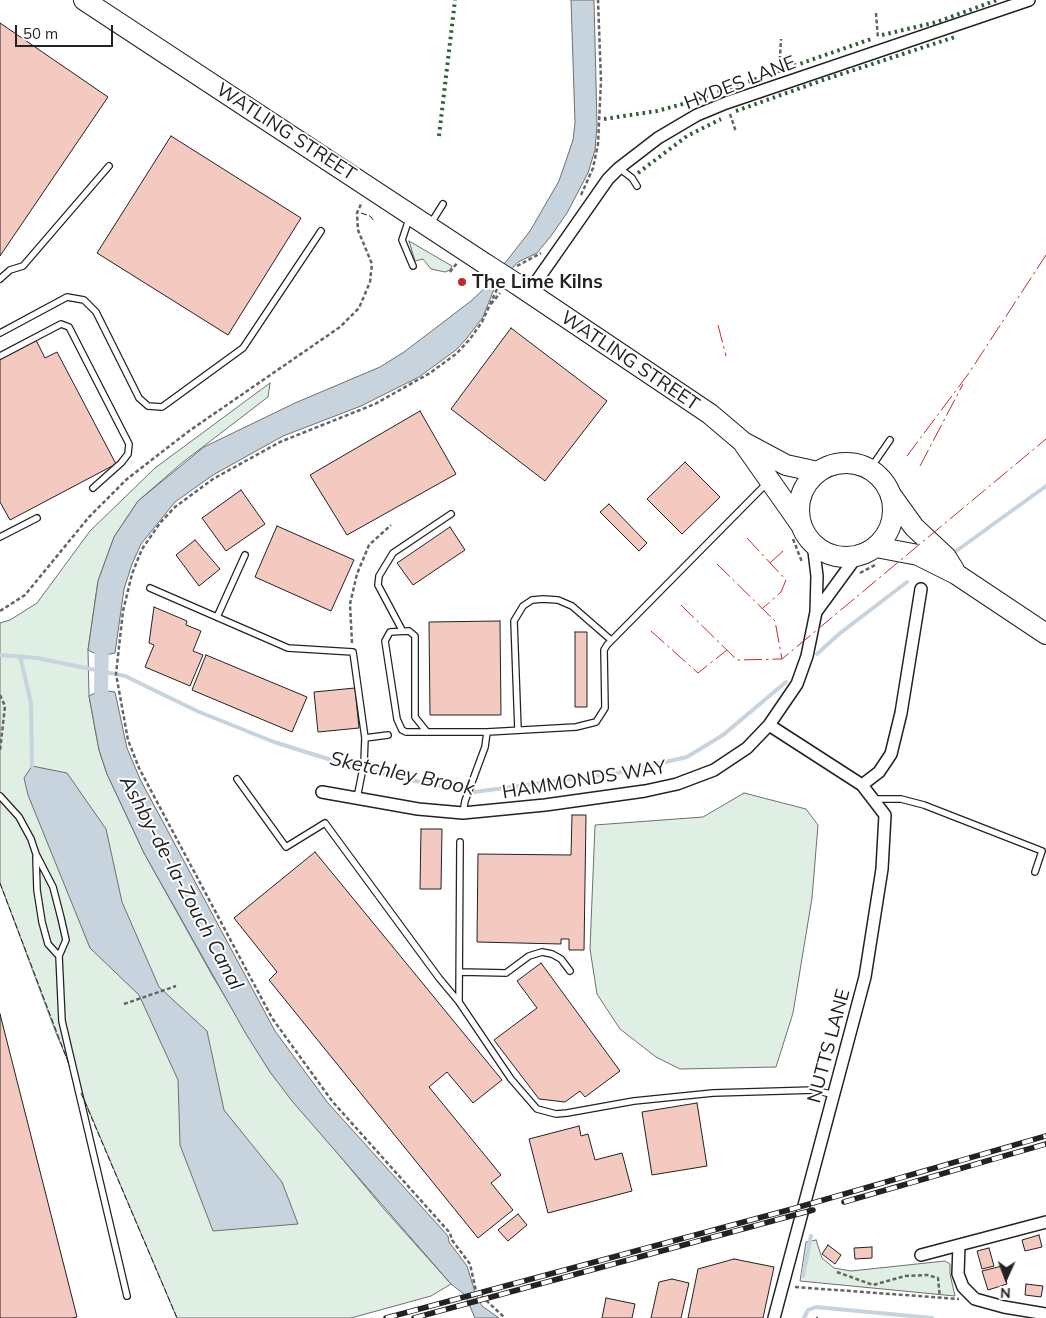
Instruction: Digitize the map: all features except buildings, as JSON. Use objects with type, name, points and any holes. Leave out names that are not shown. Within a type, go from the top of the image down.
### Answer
[{"type":"highway","name":"WATLING STREET","points":[[84,0],[488,265],[512,284],[710,414],[743,442],[786,465],[818,472]]},
{"type":"highway","name":"WATLING STREET","points":[[743,442],[807,534]]},
{"type":"highway","points":[[891,495],[894,509],[892,523],[886,536],[876,546],[857,556],[841,556],[826,552],[807,534],[799,511],[801,496],[808,483],[818,472],[830,466],[844,463],[858,464],[870,469],[886,485],[914,527],[946,557],[956,574]]},
{"type":"highway","points":[[876,546],[918,555],[956,574],[1046,634]]},
{"type":"street","name":"HYDES LANE","points":[[512,284],[619,168],[658,138],[697,115],[726,103],[1029,0]]},
{"type":"street","name":"HAMMONDS WAY","points":[[322,792],[359,793],[418,809],[463,814],[587,800],[677,784],[714,770],[747,748],[769,726],[797,684],[807,656],[816,612],[817,576],[807,534]]},
{"type":"street","name":"HAMMONDS WAY","points":[[816,612],[857,556]]},
{"type":"street","points":[[862,785],[880,772],[891,754],[901,713],[921,589]]},
{"type":"street","name":"NUTTS LANE","points":[[769,726],[862,785],[885,815],[882,869],[866,977],[774,1318]]},
{"type":"street","points":[[921,1255],[1046,1222]]},
{"type":"street","points":[[958,1245],[958,1274],[963,1287],[975,1299],[1004,1308],[1046,1314]]},
{"type":"lane","points":[[0,279],[10,270],[23,266],[109,166]]},
{"type":"lane","points":[[619,168],[632,178],[637,186]]},
{"type":"lane","points":[[429,226],[443,204]]},
{"type":"lane","points":[[411,215],[402,240],[412,266]]},
{"type":"lane","points":[[0,333],[67,297],[84,300],[96,312],[140,398],[148,406],[162,407],[243,348],[321,231]]},
{"type":"lane","points":[[0,356],[61,324],[69,327],[129,444],[128,454],[121,463],[93,488]]},
{"type":"lane","points":[[870,469],[890,440]]},
{"type":"lane","points":[[427,732],[415,717],[416,636],[413,633],[402,630],[390,632],[385,641],[397,719],[402,730],[427,732],[487,732],[581,726],[596,722],[605,708],[604,650],[611,640],[769,481]]},
{"type":"lane","points":[[402,630],[378,585],[379,576],[393,553],[451,514]]},
{"type":"lane","points":[[0,537],[38,518]]},
{"type":"lane","points":[[217,617],[245,555]]},
{"type":"lane","points":[[150,588],[288,648],[353,652],[365,738],[364,763],[359,793]]},
{"type":"lane","points":[[518,730],[514,621],[523,606],[532,600],[558,600],[572,606],[611,640]]},
{"type":"lane","points":[[463,814],[465,801],[485,747],[487,732]]},
{"type":"lane","points":[[365,738],[388,734]]},
{"type":"lane","points":[[237,779],[286,847],[325,823],[439,978],[459,1002],[511,1078],[537,1109],[546,1112],[567,1113],[627,1102],[713,1093],[815,1090],[834,1095]]},
{"type":"lane","points":[[0,796],[19,817],[30,838],[52,887],[66,940],[59,956],[62,1021],[127,1296]]},
{"type":"lane","points":[[872,799],[901,799],[924,805],[1042,851],[1035,872]]},
{"type":"lane","points":[[459,1002],[461,972],[460,842]]},
{"type":"lane","points":[[36,854],[37,890],[44,929],[48,944],[59,956]]},
{"type":"lane","points":[[461,972],[506,973],[529,956],[542,952],[552,954],[561,959],[570,971]]},
{"type":"path","points":[[578,200],[591,173],[598,144],[601,81],[598,0]]},
{"type":"path","points":[[876,13],[881,50]]},
{"type":"path","points":[[781,40],[778,71],[781,84]]},
{"type":"path","points":[[726,103],[736,132]]},
{"type":"path","points":[[0,611],[25,595],[89,517],[127,479],[189,431],[340,327],[360,308],[370,282],[372,264],[358,230],[357,213],[362,200]]},
{"type":"path","points":[[490,306],[512,284],[519,264],[533,258],[545,248]]},
{"type":"path","points":[[450,272],[458,262]]},
{"type":"path","points":[[505,1318],[476,1291],[470,1264],[452,1240],[450,1234],[332,1101],[272,1018],[139,768],[126,732],[116,674],[123,611],[132,574],[142,549],[175,507],[213,479],[280,442],[375,404],[430,373],[456,354],[470,339],[490,306],[496,289],[512,284]]},
{"type":"path","points":[[353,652],[350,604],[356,574],[369,545],[391,525]]},
{"type":"path","points":[[0,694],[5,706],[0,751]]},
{"type":"path","points":[[124,1004],[176,986]]},
{"type":"path","points":[[837,1272],[874,1285],[905,1276],[927,1275],[938,1278],[940,1298]]},
{"type":"path","points":[[782,1286],[975,1299]]},
{"type":"green space","points":[[409,241],[452,266],[450,270],[445,272],[431,269],[423,259],[415,261]]},
{"type":"green space","points":[[270,383],[268,397],[183,462],[138,501],[114,537],[98,581],[88,650],[89,696],[99,750],[107,774],[144,853],[212,975],[270,1072],[384,1209],[451,1284],[431,1296],[351,1318],[177,1318],[56,1033],[0,883],[0,623],[10,620],[37,603],[90,531],[155,468]]},
{"type":"green space","points":[[744,793],[806,809],[818,825],[812,898],[793,1013],[776,1067],[680,1069],[656,1057],[620,1029],[597,994],[590,949],[595,825],[703,817]]},
{"type":"green space","points":[[816,1240],[822,1258],[834,1268],[851,1271],[945,1261],[950,1264],[950,1274],[955,1296],[800,1281],[806,1242]]},
{"type":"water","points":[[571,0],[594,0],[597,125],[595,150],[588,173],[567,213],[551,236],[537,253],[518,262],[494,289],[483,317],[456,350],[419,377],[361,406],[283,436],[213,475],[175,502],[141,544],[132,564],[124,589],[115,653],[100,656],[88,650],[98,581],[114,537],[138,501],[204,447],[295,403],[380,367],[404,352],[471,301],[487,286],[530,231],[559,181],[573,140],[575,123]]},
{"type":"water","points":[[101,690],[115,692],[127,748],[140,779],[275,1031],[328,1103],[448,1236],[449,1242],[467,1266],[475,1292],[482,1306],[499,1318],[475,1318],[465,1295],[451,1284],[292,1101],[270,1072],[246,1034],[144,853],[107,774],[99,750],[89,696]]},
{"type":"water","points":[[32,766],[67,773],[106,829],[122,902],[159,987],[207,1031],[224,1110],[282,1182],[298,1224],[213,1231],[180,1145],[178,1080],[139,995],[90,948],[28,795],[24,778]]},
{"type":"waterway","name":"Sketchley Brook","points":[[952,554],[1046,486]]},
{"type":"waterway","name":"Sketchley Brook","points":[[817,654],[839,634],[907,582]]},
{"type":"waterway","name":"Ashby-de-la-Zouch Canal","points":[[102,638],[101,690],[104,709]]},
{"type":"waterway","name":"Sketchley Brook","points":[[0,655],[37,658],[125,676],[197,711],[274,742],[344,764],[405,779],[474,792],[617,773],[687,757],[723,735],[786,682]]},
{"type":"waterway","points":[[20,656],[31,703],[32,766]]},
{"type":"waterway","points":[[803,1276],[811,1236]]},
{"type":"waterway","points":[[804,1318],[808,1310],[816,1307],[932,1318]]},
{"type":"railway","points":[[386,1318],[792,1209],[1046,1136]]},
{"type":"railway","points":[[844,1202],[1046,1144]]},
{"type":"railway","points":[[414,1318],[813,1210]]},
{"type":"hedge","points":[[439,136],[455,0]]},
{"type":"hedge","points":[[882,35],[937,22],[997,0]]},
{"type":"hedge","points":[[736,111],[823,80],[955,37]]},
{"type":"hedge","points":[[782,70],[874,38]]},
{"type":"hedge","points":[[604,119],[657,111],[690,102],[776,72]]},
{"type":"hedge","points":[[638,173],[687,136],[721,119]]},
{"type":"fence","points":[[361,213],[370,216],[375,222]]},
{"type":"fence","points":[[0,883],[70,1067]]},
{"type":"fence","points":[[81,1093],[177,1318]]},
{"type":"power","points":[[907,456],[969,373],[1046,255]]},
{"type":"power","points":[[718,325],[726,356]]},
{"type":"power","points":[[920,466],[963,384]]},
{"type":"power","points":[[681,605],[737,660],[782,659],[1046,439]]},
{"type":"power","points":[[747,538],[786,580],[781,592],[762,609]]},
{"type":"power","points":[[770,563],[784,550]]},
{"type":"power","points":[[717,564],[775,621],[782,659]]},
{"type":"power","points":[[651,631],[698,673],[727,650]]},
{"type":"place","name":"The Lime Kilns","points":[[462,282]]}]
